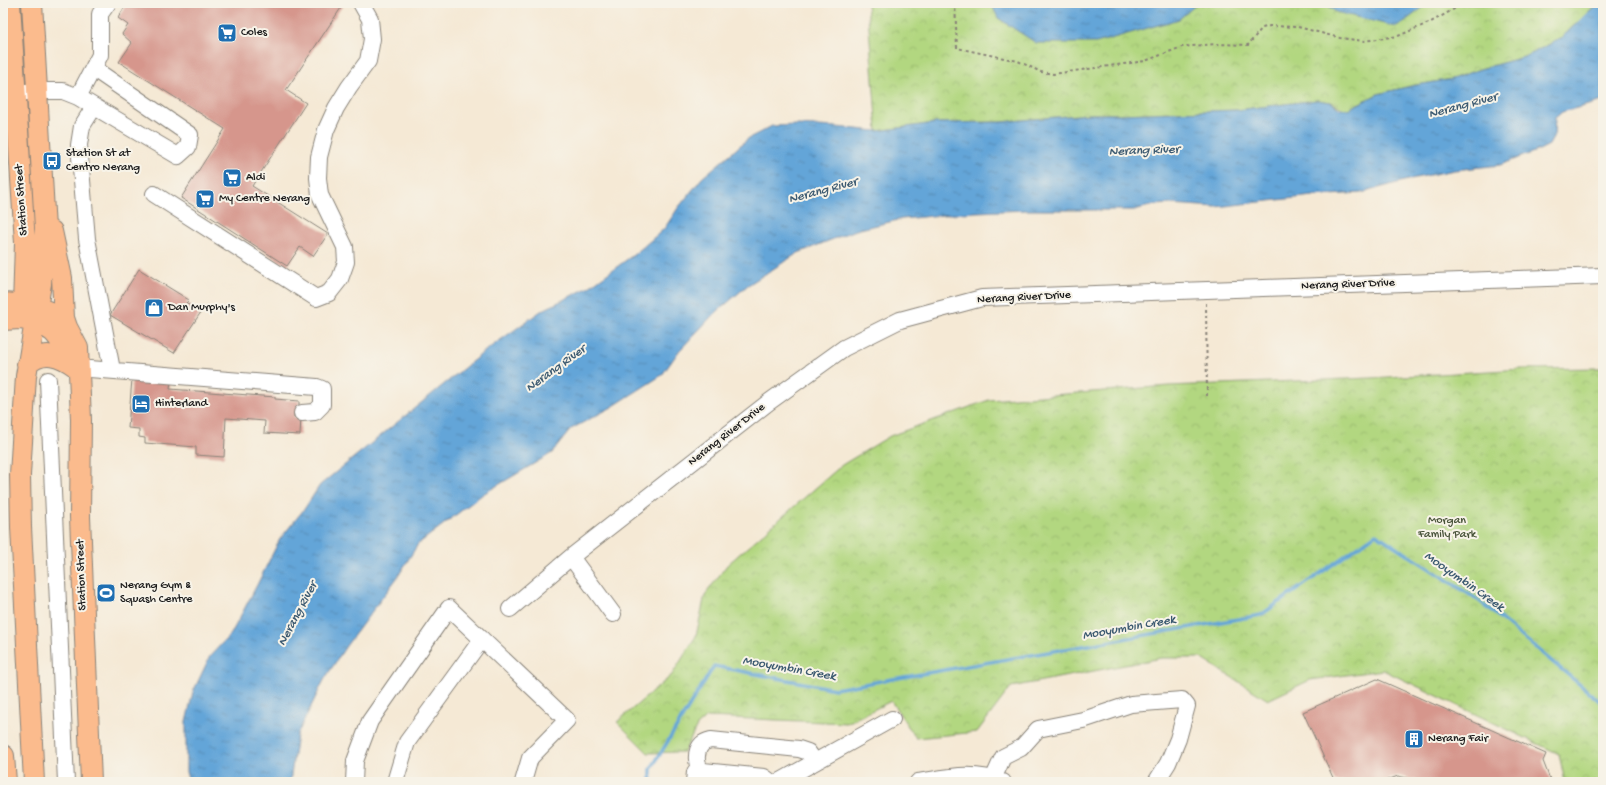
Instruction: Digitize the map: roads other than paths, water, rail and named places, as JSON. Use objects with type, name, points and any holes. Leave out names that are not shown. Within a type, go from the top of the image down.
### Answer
[{"type":"highway","points":[[3,756],[5,782]]},
{"type":"main road","name":"Station Street","points":[[10,3],[25,243],[20,311]]},
{"type":"main road","name":"Station Street","points":[[20,311],[44,246],[44,194],[32,3]]},
{"type":"main road","points":[[44,194],[62,278],[64,318],[67,327]]},
{"type":"main road","name":"Station Street","points":[[20,311],[59,318],[67,327],[78,348],[81,420],[80,517],[91,782]]},
{"type":"main road","points":[[20,311],[27,364],[20,475],[21,527],[34,782]]},
{"type":"main road","points":[[20,311],[54,334],[78,368]]},
{"type":"main road","points":[[27,364],[37,356],[47,355],[63,358],[78,368]]},
{"type":"street","points":[[78,97],[94,70],[100,55],[100,14],[108,3]]},
{"type":"street","points":[[154,194],[316,298],[329,293],[340,279],[346,262],[345,247],[320,195],[318,178],[319,157],[326,130],[336,108],[348,87],[368,61],[372,39],[370,19],[361,3]]},
{"type":"street","points":[[15,93],[38,91],[63,92],[78,97],[178,156],[188,147],[190,135],[94,70]]},
{"type":"street","points":[[94,107],[82,126],[78,145],[86,239],[112,370]]},
{"type":"street","name":"Nerang River Drive","points":[[510,609],[572,556],[769,402],[844,348],[900,320],[982,298],[1603,276]]},
{"type":"street","points":[[78,368],[317,386],[322,390],[322,405],[315,412],[302,413]]},
{"type":"street","points":[[48,380],[66,782]]},
{"type":"street","points":[[572,556],[613,614]]},
{"type":"street","points":[[354,782],[355,761],[370,721],[449,608],[567,720],[530,758],[524,782]]},
{"type":"street","points":[[395,782],[407,742],[482,639]]},
{"type":"street","points":[[918,782],[967,775],[998,780],[1003,757],[1021,748],[1038,729],[1083,720],[1131,704],[1182,700],[1188,706],[1178,739],[1168,763],[1156,782]]},
{"type":"street","points":[[779,782],[892,719]]},
{"type":"street","points":[[63,721],[88,720]]},
{"type":"street","points":[[771,782],[764,777],[708,772],[697,775],[698,749],[702,744],[710,740],[804,750],[808,752],[815,762]]},
{"type":"water","points":[[991,3],[1198,3],[1179,19],[1096,43],[1036,43],[998,18]]},
{"type":"water","points":[[1325,3],[1429,3],[1397,27],[1336,12]]},
{"type":"water","name":"Nerang River","points":[[1598,3],[1603,3],[1603,101],[1562,112],[1555,118],[1554,136],[1549,145],[1500,165],[1454,170],[1415,178],[1361,193],[1313,196],[1216,207],[1171,204],[1154,205],[1134,210],[1028,210],[974,212],[902,219],[856,230],[798,253],[748,285],[711,317],[679,351],[662,375],[612,407],[571,429],[552,453],[483,494],[418,544],[397,578],[346,646],[324,680],[297,735],[290,782],[189,782],[186,772],[186,722],[193,692],[210,656],[231,634],[280,539],[305,508],[320,485],[485,351],[541,311],[589,287],[636,253],[664,229],[678,208],[702,178],[749,138],[772,126],[798,125],[877,131],[935,123],[1001,122],[1090,114],[1237,110],[1317,100],[1331,102],[1340,109],[1348,109],[1378,94],[1411,86],[1452,79],[1480,69],[1524,57],[1560,39]]},
{"type":"waterway","name":"Mooyumbin Creek","points":[[651,782],[651,769],[714,666],[835,689],[1261,615],[1376,534],[1478,600],[1603,704]]},
{"type":"place","name":"Coles","points":[[227,33]]},
{"type":"place","name":"Station St at Centro Nerang","points":[[52,161]]},
{"type":"place","name":"Aldi","points":[[232,178]]},
{"type":"place","name":"My Centre Nerang","points":[[205,199]]},
{"type":"place","name":"Dan Murphy's","points":[[154,308]]},
{"type":"place","name":"Hinterland","points":[[141,404]]},
{"type":"place","name":"Nerang Gym & Squash Centre","points":[[106,593]]},
{"type":"place","name":"Nerang Fair","points":[[1414,739]]},
{"type":"park label","name":"Morgan Family Park","points":[[1447,528]]}]
